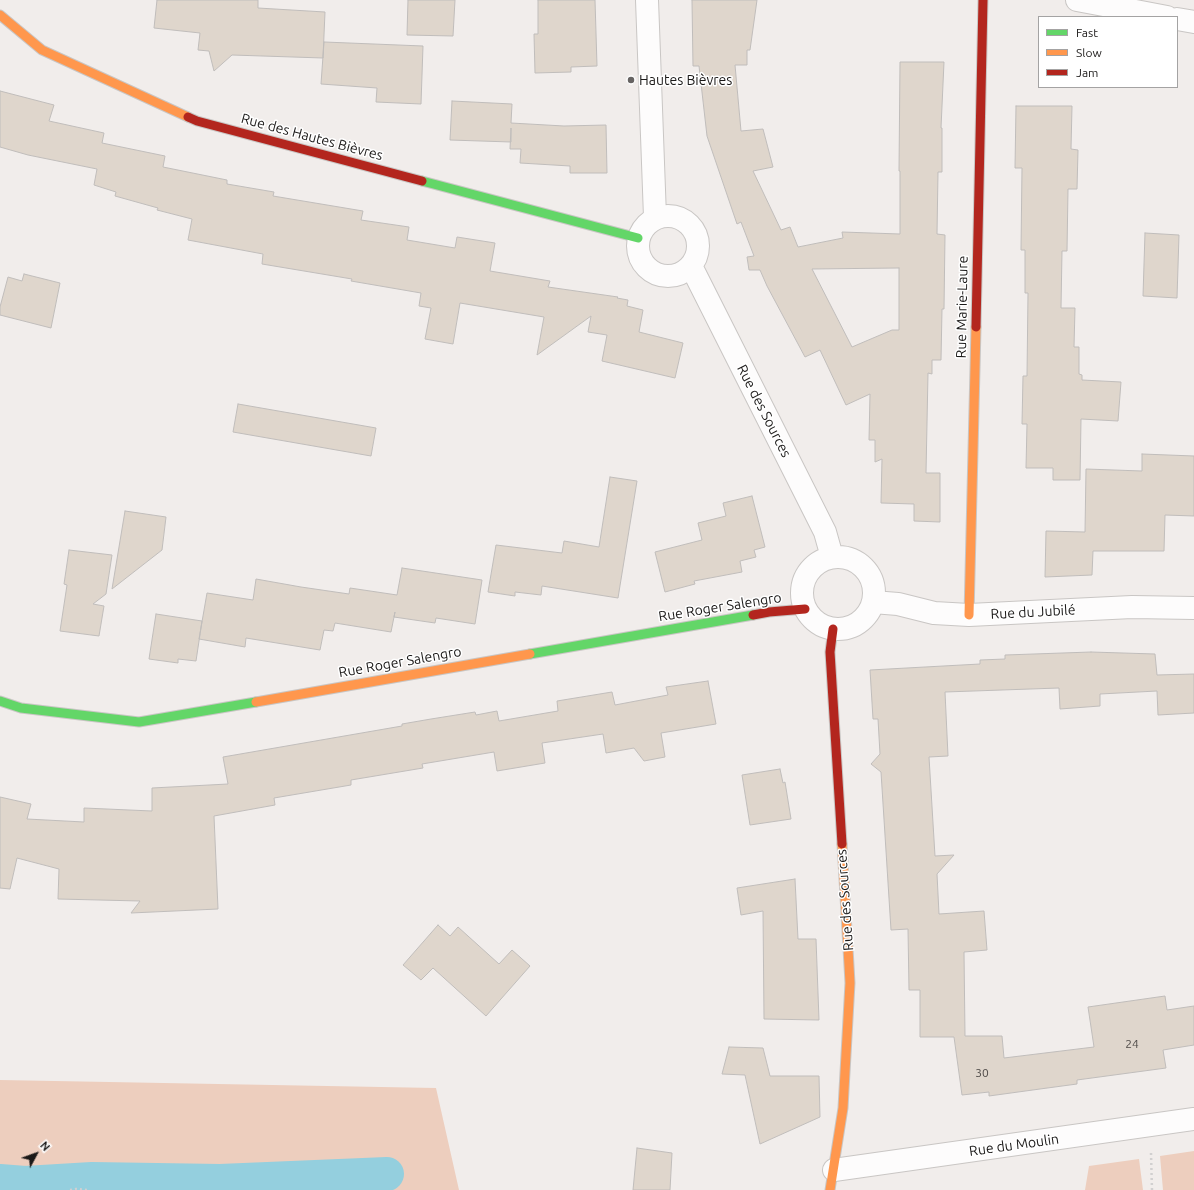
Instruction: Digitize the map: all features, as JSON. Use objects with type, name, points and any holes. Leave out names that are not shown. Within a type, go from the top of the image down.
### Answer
[{"type":"street","points":[[648,0],[656,218]]},
{"type":"street","name":"Rue Marie-Laure","points":[[969,615],[983,0]]},
{"type":"street","points":[[1077,0],[1162,16]]},
{"type":"street","name":"Rue des Hautes Bièvres","points":[[0,15],[42,50],[197,121],[638,238]]},
{"type":"street","points":[[1178,19],[1194,22]]},
{"type":"street","points":[[669,215],[682,219],[692,228],[698,240],[697,254],[691,266],[680,274],[666,276],[653,273],[643,264],[638,251],[638,238],[645,225],[656,218],[669,215]]},
{"type":"street","name":"Rue des Sources","points":[[691,266],[825,532],[832,557]]},
{"type":"street","points":[[832,557],[843,557],[861,565],[868,573],[874,591],[873,602],[869,611],[862,620],[854,626],[843,629],[833,629],[824,627],[816,622],[805,609],[802,598],[802,587],[806,576],[812,567],[822,560],[832,557]]},
{"type":"street","name":"Rue du Jubilé","points":[[873,602],[898,604],[934,613],[969,615],[1132,607],[1194,608]]},
{"type":"street","name":"Rue Roger Salengro","points":[[0,701],[21,708],[139,722],[769,612],[805,609]]},
{"type":"street","name":"Rue des Sources","points":[[832,1180],[843,1108],[850,983],[830,652],[833,629]]},
{"type":"street","name":"Rue du Moulin","points":[[832,1180],[1194,1119]]},
{"type":"path","points":[[1146,1126],[1151,1148],[1152,1190]]},
{"type":"path","points":[[70,1190],[87,1190]]},
{"type":"shaded area","points":[[0,1080],[436,1088],[459,1190],[0,1190]]},
{"type":"shaded area","points":[[1194,1151],[1194,1190],[1163,1190],[1160,1156]]},
{"type":"shaded area","points":[[1139,1159],[1143,1190],[1085,1190],[1089,1166]]},
{"type":"building","points":[[157,0],[258,0],[258,8],[325,12],[323,58],[232,55],[214,71],[209,51],[198,50],[200,33],[154,28]]},
{"type":"building","points":[[408,0],[455,0],[453,36],[407,35]]},
{"type":"building","points":[[538,0],[595,0],[597,66],[571,67],[571,72],[535,73],[534,34],[538,34]]},
{"type":"building","points":[[692,0],[757,0],[750,50],[747,50],[747,65],[735,65],[741,131],[763,129],[773,167],[753,171],[781,230],[790,227],[798,247],[843,238],[842,232],[900,234],[900,62],[944,62],[941,128],[942,172],[938,172],[937,234],[945,235],[944,309],[942,309],[941,360],[932,360],[932,374],[928,373],[926,473],[940,473],[940,522],[914,521],[914,504],[881,503],[882,459],[875,462],[875,440],[869,440],[870,394],[846,405],[820,350],[805,357],[760,270],[749,270],[747,257],[754,256],[741,222],[737,224],[707,136],[699,66],[693,66]],"holes":[[[899,268],[899,330],[892,330],[852,347],[812,269]]]},
{"type":"building","points":[[324,42],[423,46],[421,104],[376,102],[377,88],[321,84]]},
{"type":"building","points":[[0,91],[54,105],[49,121],[104,133],[102,143],[165,156],[163,167],[227,180],[227,184],[274,192],[273,196],[363,211],[361,220],[409,227],[407,240],[455,248],[457,237],[495,243],[490,271],[550,281],[548,287],[618,297],[617,298],[628,300],[627,306],[643,310],[639,332],[683,343],[675,378],[602,361],[607,335],[588,332],[591,316],[537,355],[544,317],[460,303],[453,344],[425,339],[431,308],[419,306],[421,293],[351,281],[352,279],[262,264],[263,254],[188,240],[192,219],[157,210],[158,208],[115,196],[116,192],[94,185],[97,169],[28,155],[0,147]]},
{"type":"building","points":[[452,101],[512,104],[511,123],[564,126],[606,125],[607,173],[570,173],[570,166],[520,163],[521,149],[510,149],[510,142],[450,140]]},
{"type":"building","points":[[1016,106],[1072,106],[1071,149],[1078,150],[1077,189],[1068,189],[1067,251],[1062,251],[1061,308],[1075,308],[1074,347],[1079,347],[1079,374],[1082,375],[1082,380],[1121,382],[1118,421],[1081,419],[1080,480],[1053,480],[1053,468],[1026,468],[1027,424],[1022,424],[1023,376],[1027,376],[1028,293],[1025,293],[1025,250],[1021,250],[1022,168],[1015,168]]},
{"type":"building","points":[[1145,233],[1179,235],[1177,298],[1143,296]]},
{"type":"building","points":[[24,274],[60,283],[51,328],[0,315],[0,307],[8,277],[22,281]]},
{"type":"building","points":[[238,404],[376,428],[371,456],[233,432]]},
{"type":"building","points":[[1142,454],[1194,456],[1194,516],[1165,515],[1164,551],[1093,551],[1092,575],[1045,577],[1046,531],[1085,532],[1086,469],[1142,471]]},
{"type":"building","points":[[610,477],[637,481],[618,598],[542,586],[541,595],[515,592],[515,596],[488,592],[496,545],[562,553],[564,541],[599,547]]},
{"type":"building","points":[[752,496],[765,547],[754,550],[756,557],[740,561],[742,572],[694,581],[695,584],[665,592],[655,552],[702,540],[698,523],[726,516],[723,503]]},
{"type":"building","points":[[125,511],[166,517],[162,550],[112,589]]},
{"type":"building","points":[[69,550],[112,555],[106,594],[93,604],[104,606],[99,636],[60,631],[67,585],[64,584]]},
{"type":"building","points":[[402,568],[482,580],[475,624],[436,618],[435,623],[394,617],[391,632],[335,623],[333,631],[324,630],[320,650],[246,638],[245,647],[199,639],[207,593],[253,600],[256,579],[349,594],[350,588],[397,595]]},
{"type":"building","points":[[156,614],[202,621],[196,661],[178,659],[178,663],[149,659]]},
{"type":"building","points":[[1091,652],[1155,654],[1157,675],[1194,674],[1194,713],[1158,715],[1157,691],[1100,694],[1100,706],[1060,709],[1059,688],[945,692],[948,756],[929,757],[935,856],[954,855],[937,874],[939,914],[984,911],[987,950],[964,952],[965,1036],[1002,1036],[1004,1058],[1094,1047],[1088,1007],[1165,996],[1167,1010],[1194,1006],[1194,1045],[1163,1050],[1166,1068],[1077,1080],[1077,1084],[989,1096],[989,1092],[962,1095],[954,1037],[920,1037],[920,990],[909,990],[908,929],[891,930],[881,772],[871,764],[880,754],[878,719],[873,719],[870,670],[980,664],[980,660],[1005,659],[1005,655]]},
{"type":"building","points":[[708,681],[716,724],[661,733],[665,757],[644,761],[634,748],[606,753],[603,734],[542,743],[545,763],[497,771],[494,752],[422,764],[423,768],[351,780],[351,785],[274,798],[275,805],[214,816],[218,909],[131,913],[140,901],[58,899],[59,869],[17,858],[10,889],[0,888],[0,797],[31,804],[27,819],[84,822],[84,808],[152,811],[152,788],[228,784],[223,757],[475,712],[476,715],[497,711],[499,721],[558,711],[557,701],[612,692],[615,705],[668,695],[666,687]]},
{"type":"building","points":[[780,769],[783,783],[785,782],[791,819],[750,825],[742,775]]},
{"type":"building","points":[[795,879],[798,939],[816,939],[819,1020],[764,1019],[763,911],[741,915],[737,888]]},
{"type":"building","points":[[438,925],[450,936],[458,927],[499,964],[512,950],[530,966],[486,1016],[433,968],[421,980],[403,965]]},
{"type":"building","points":[[729,1047],[763,1048],[770,1076],[819,1076],[820,1117],[760,1144],[745,1075],[722,1074]]},
{"type":"building","points":[[637,1148],[672,1153],[670,1190],[633,1190]]},
{"type":"waterway","points":[[0,1181],[25,1183],[92,1179],[220,1181],[387,1174]]},
{"type":"traffic: fast","points":[[422,181],[638,238]]},
{"type":"traffic: fast","points":[[530,654],[753,615]]},
{"type":"traffic: fast","points":[[0,701],[21,708],[139,722],[256,702]]},
{"type":"traffic: slow","points":[[0,15],[42,50],[188,117]]},
{"type":"traffic: slow","points":[[969,615],[976,327]]},
{"type":"traffic: slow","points":[[256,702],[530,654]]},
{"type":"traffic: slow","points":[[830,1190],[843,1108],[850,983],[842,844]]},
{"type":"traffic: jam","points":[[976,327],[983,0]]},
{"type":"traffic: jam","points":[[188,117],[197,121],[422,181]]},
{"type":"traffic: jam","points":[[753,615],[805,609]]},
{"type":"traffic: jam","points":[[833,629],[830,652],[842,844]]},
{"type":"place","name":"Hautes Bièvres","points":[[631,80]]}]
